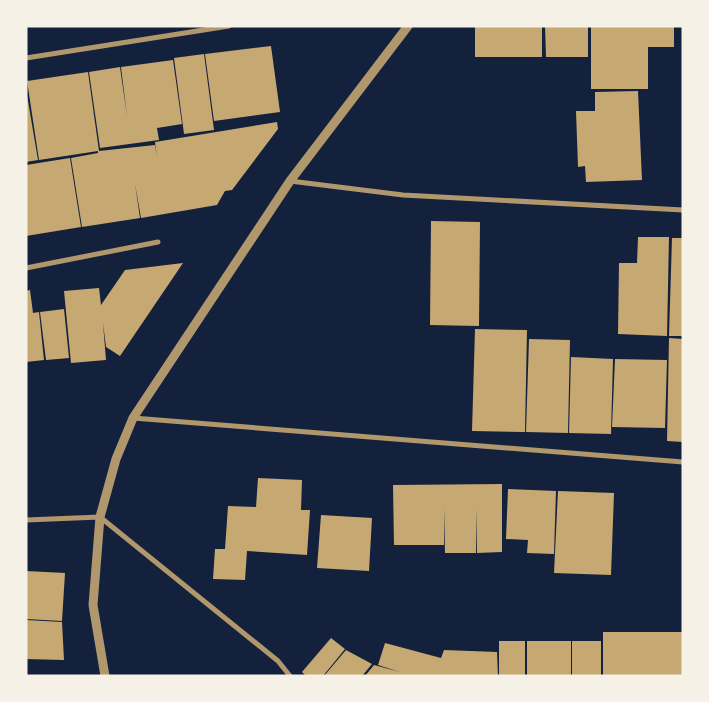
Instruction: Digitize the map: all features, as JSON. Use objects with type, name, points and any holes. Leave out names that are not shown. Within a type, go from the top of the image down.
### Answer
[{"type":"street","points":[[26,58],[229,26]]},
{"type":"street","points":[[105,676],[93,605],[100,517],[116,460],[133,418],[290,181],[408,26]]},
{"type":"street","points":[[290,181],[403,195],[683,210]]},
{"type":"street","points":[[26,268],[158,242]]},
{"type":"street","points":[[133,418],[683,462]]},
{"type":"street","points":[[26,520],[100,517],[278,662],[290,676]]},
{"type":"building","points":[[475,26],[542,26],[542,57],[475,57]]},
{"type":"building","points":[[545,26],[588,26],[588,57],[546,57]]},
{"type":"building","points":[[591,26],[674,26],[674,47],[648,47],[648,89],[591,89]]},
{"type":"building","points":[[271,46],[280,112],[214,121],[205,54]]},
{"type":"building","points":[[204,54],[214,130],[184,134],[174,58]]},
{"type":"building","points":[[173,60],[182,124],[157,128],[159,140],[100,148],[89,72],[120,67],[127,116],[121,67]]},
{"type":"building","points":[[88,72],[99,151],[155,145],[157,157],[155,142],[277,122],[278,129],[232,190],[225,191],[217,205],[141,218],[135,184],[140,218],[82,227],[71,158],[98,153],[98,151],[39,160],[27,81]]},
{"type":"building","points":[[26,89],[38,160],[26,162]]},
{"type":"building","points":[[638,91],[642,180],[586,182],[585,166],[578,167],[576,111],[595,111],[595,92]]},
{"type":"building","points":[[70,158],[81,227],[26,236],[26,165]]},
{"type":"building","points":[[431,221],[480,222],[479,326],[430,325]]},
{"type":"building","points":[[638,237],[669,237],[667,336],[618,334],[619,263],[637,263]]},
{"type":"building","points":[[672,238],[683,238],[683,336],[669,336]]},
{"type":"building","points":[[183,263],[120,356],[106,347],[103,323],[106,360],[71,363],[64,291],[99,288],[101,305],[125,270]]},
{"type":"building","points":[[30,290],[33,313],[39,312],[44,360],[26,362],[26,291]]},
{"type":"building","points":[[64,309],[69,358],[46,360],[40,312]]},
{"type":"building","points":[[475,329],[527,330],[525,432],[472,431]]},
{"type":"building","points":[[669,338],[683,339],[683,442],[667,441]]},
{"type":"building","points":[[529,339],[570,340],[568,433],[526,432]]},
{"type":"building","points":[[571,357],[613,359],[611,434],[569,433]]},
{"type":"building","points":[[615,359],[667,360],[665,428],[612,427]]},
{"type":"building","points":[[258,478],[302,480],[301,510],[310,510],[307,555],[247,551],[245,580],[213,579],[215,549],[225,549],[228,506],[256,507]]},
{"type":"building","points":[[502,484],[502,552],[477,553],[477,509],[476,553],[445,553],[444,508],[444,545],[394,545],[393,485]]},
{"type":"building","points":[[508,489],[556,491],[554,554],[527,553],[528,540],[506,539]]},
{"type":"building","points":[[558,491],[614,493],[611,575],[554,573]]},
{"type":"building","points":[[321,515],[372,518],[369,571],[317,568]]},
{"type":"building","points":[[26,571],[65,573],[62,621],[26,619]]},
{"type":"building","points":[[26,620],[62,622],[64,660],[26,659]]},
{"type":"building","points":[[603,632],[683,632],[683,676],[603,676]]},
{"type":"building","points":[[331,638],[345,649],[323,676],[306,676],[302,672]]},
{"type":"building","points":[[499,641],[525,641],[525,676],[499,676]]},
{"type":"building","points":[[527,641],[571,641],[571,676],[527,676]]},
{"type":"building","points":[[572,641],[601,641],[601,676],[572,676]]},
{"type":"building","points":[[385,643],[441,658],[444,650],[497,652],[498,676],[365,676],[374,665],[400,672],[378,665]]},
{"type":"building","points":[[346,650],[372,664],[362,676],[324,676]]}]
